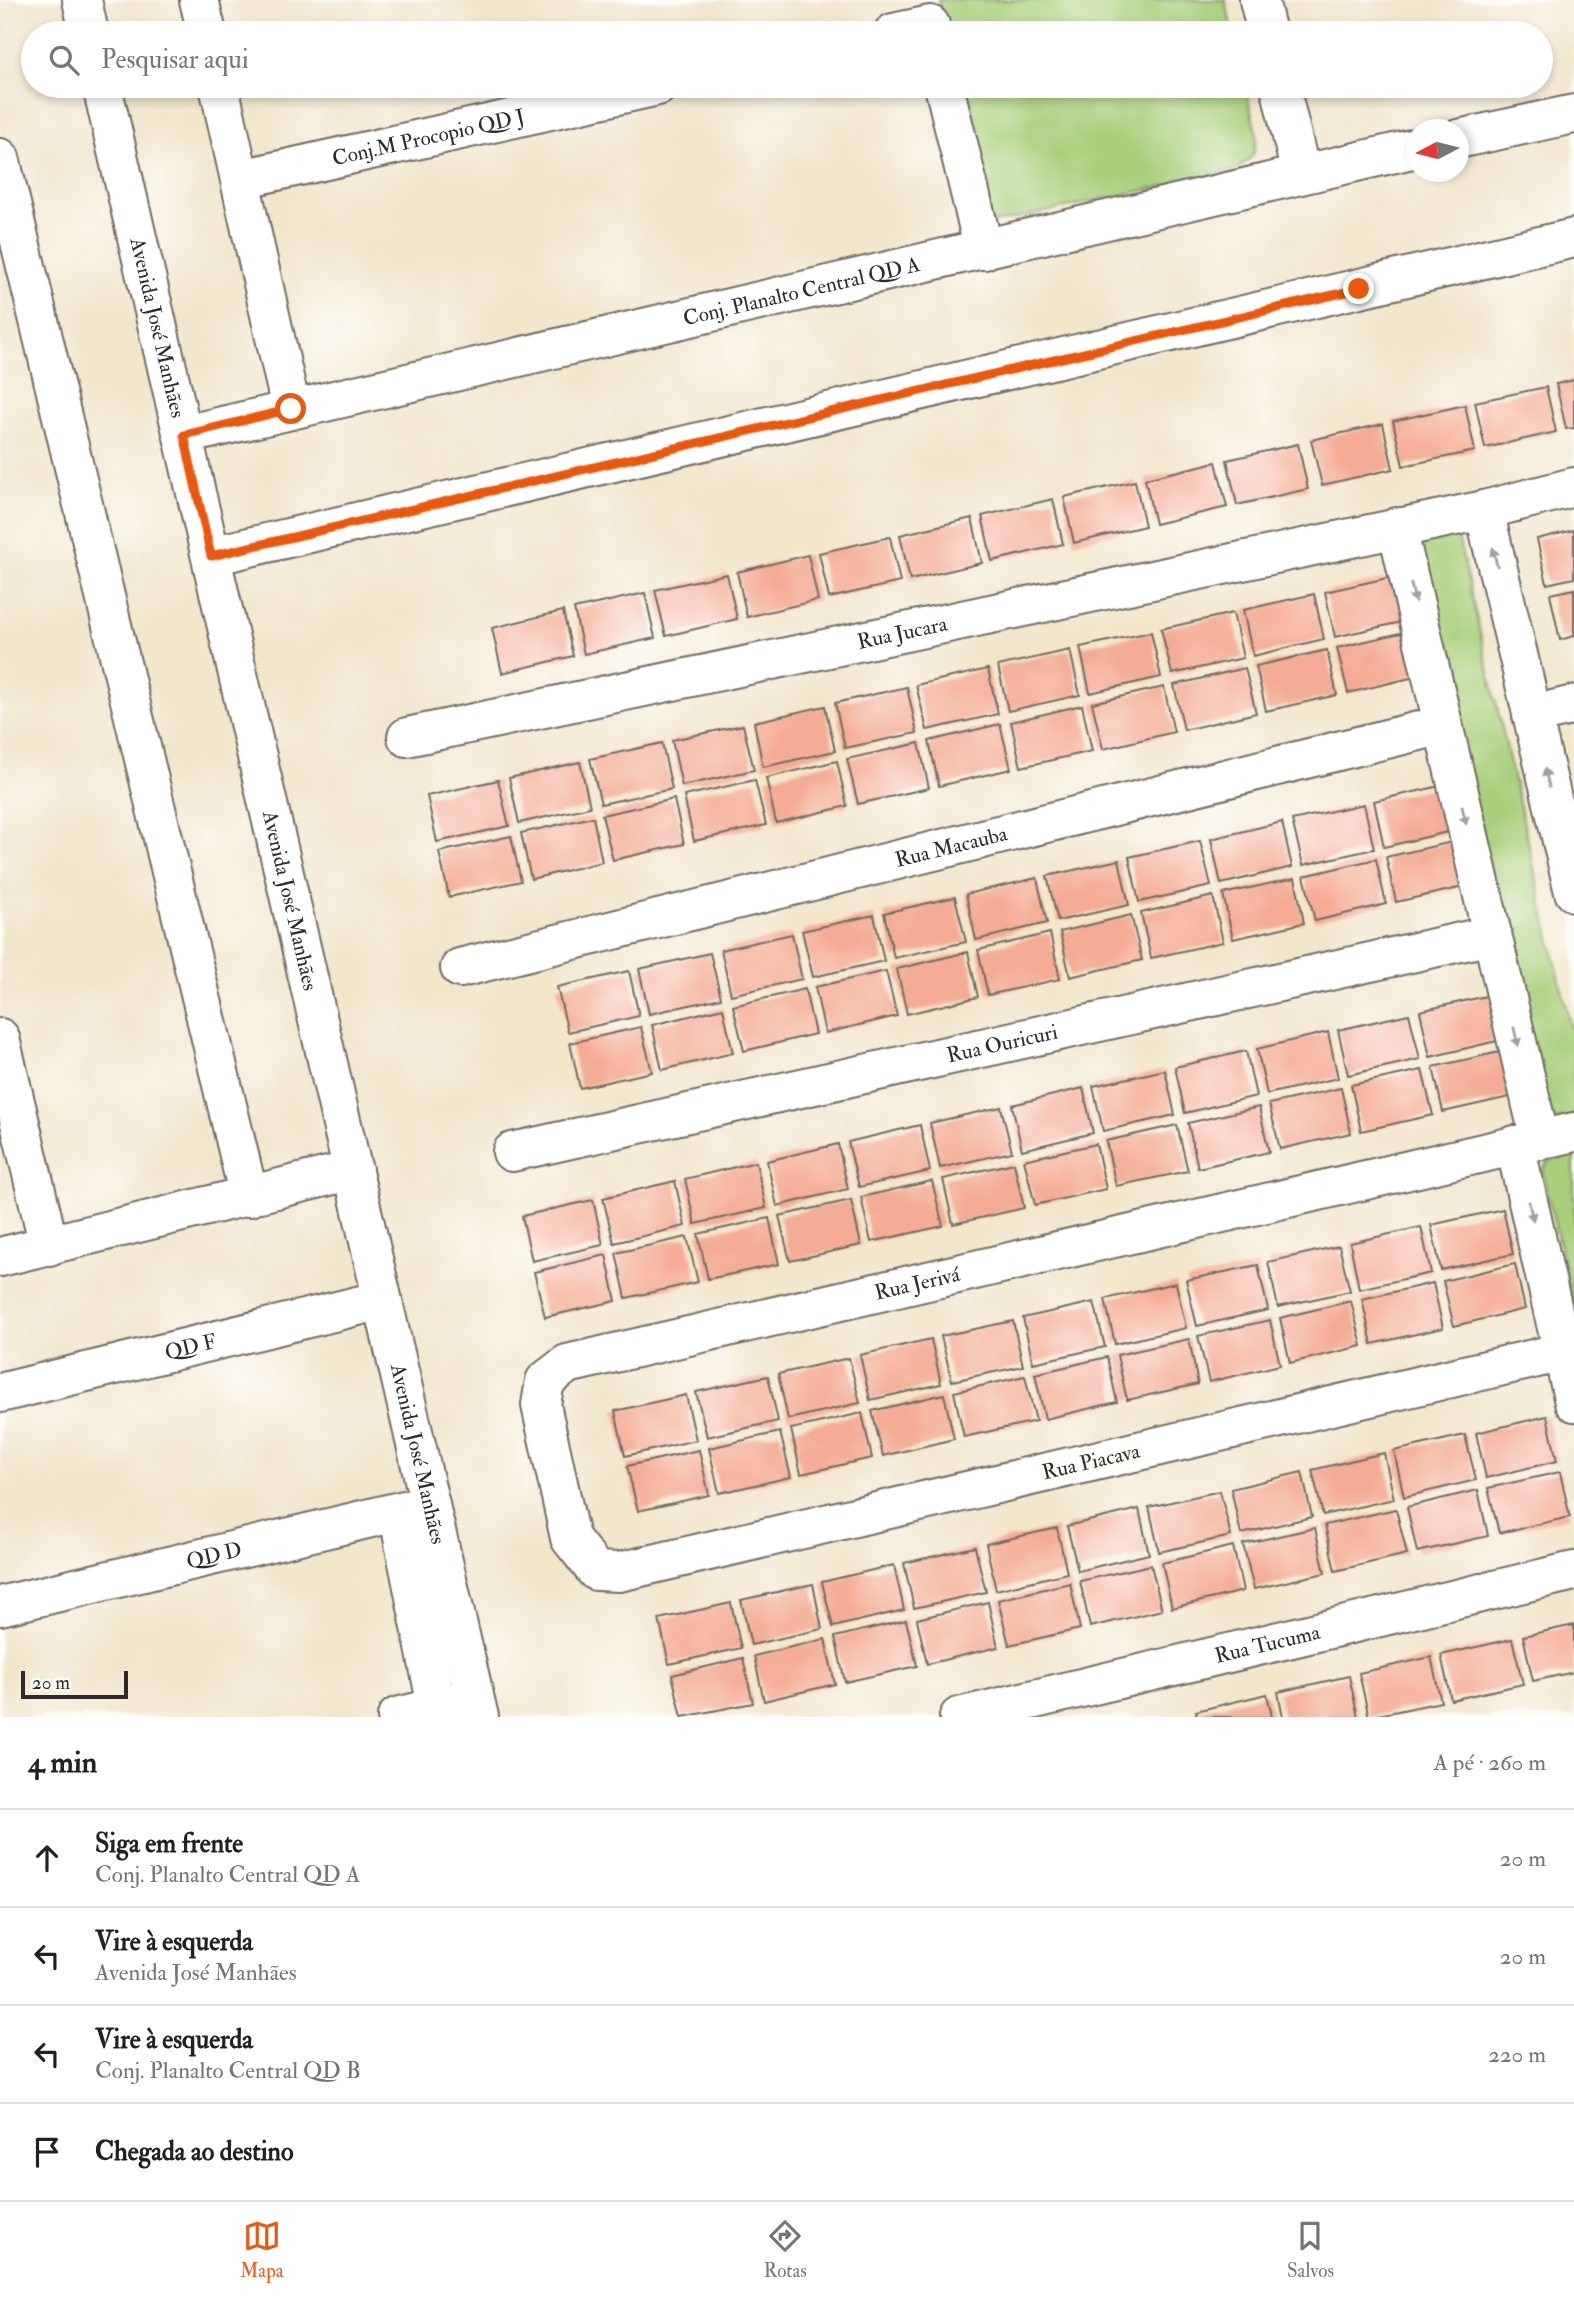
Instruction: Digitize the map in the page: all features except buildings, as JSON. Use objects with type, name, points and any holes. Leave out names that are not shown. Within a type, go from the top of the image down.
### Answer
[{"type":"street","points":[[82,0],[86,21]]},
{"type":"street","points":[[199,0],[204,21]]},
{"type":"street","points":[[1259,0],[1264,21]]},
{"type":"street","name":"Avenida José Manhães","points":[[105,98],[354,1170],[382,1300],[414,1508],[477,1707]]},
{"type":"street","points":[[222,98],[291,409]]},
{"type":"street","name":"Conj.M Procopio QD J","points":[[241,179],[604,98]]},
{"type":"street","points":[[947,98],[984,250]]},
{"type":"street","points":[[1283,98],[1301,174]]},
{"type":"street","points":[[1469,137],[1574,114]]},
{"type":"street","name":"Conj. Planalto Central QD A","points":[[184,435],[1406,150]]},
{"type":"street","points":[[0,158],[249,1197]]},
{"type":"street","points":[[211,556],[1574,238]]},
{"type":"street","points":[[1574,487],[1484,510],[1574,892]]},
{"type":"street","name":"Rua Jucara","points":[[407,737],[1484,510]]},
{"type":"street","points":[[1397,527],[1492,935],[1543,1139],[1563,1352],[1574,1402]]},
{"type":"street","points":[[1532,715],[1574,705]]},
{"type":"street","name":"Rua Macauba","points":[[460,968],[1443,725]]},
{"type":"street","name":"Rua Ouricuri","points":[[512,1152],[1492,935]]},
{"type":"street","points":[[0,1038],[49,1246]]},
{"type":"street","name":"Rua Jerivá","points":[[619,1572],[596,1571],[570,1538],[541,1405],[545,1381],[567,1364],[1543,1139]]},
{"type":"street","points":[[0,1257],[354,1170]]},
{"type":"street","name":"QD F","points":[[0,1393],[382,1300]]},
{"type":"street","name":"Rua Piacava","points":[[619,1572],[1563,1352]]},
{"type":"street","points":[[414,1508],[438,1712]]},
{"type":"street","name":"QD D","points":[[0,1606],[414,1508]]},
{"type":"street","name":"Rua Tucuma","points":[[959,1717],[1574,1572]]},
{"type":"street","points":[[397,1717],[477,1707]]},
{"type":"green space","points":[[938,0],[1225,0],[1230,21],[943,21]]},
{"type":"green space","points":[[961,98],[1248,98],[1257,136],[1253,156],[1236,170],[990,224]]},
{"type":"green space","points":[[1455,524],[1574,1042],[1574,1115],[1549,1121],[1413,534]]},
{"type":"green space","points":[[1574,1156],[1574,1306],[1542,1172],[1548,1161]]},
{"type":"route","points":[[291,409],[184,435],[211,556],[1359,289]]}]
